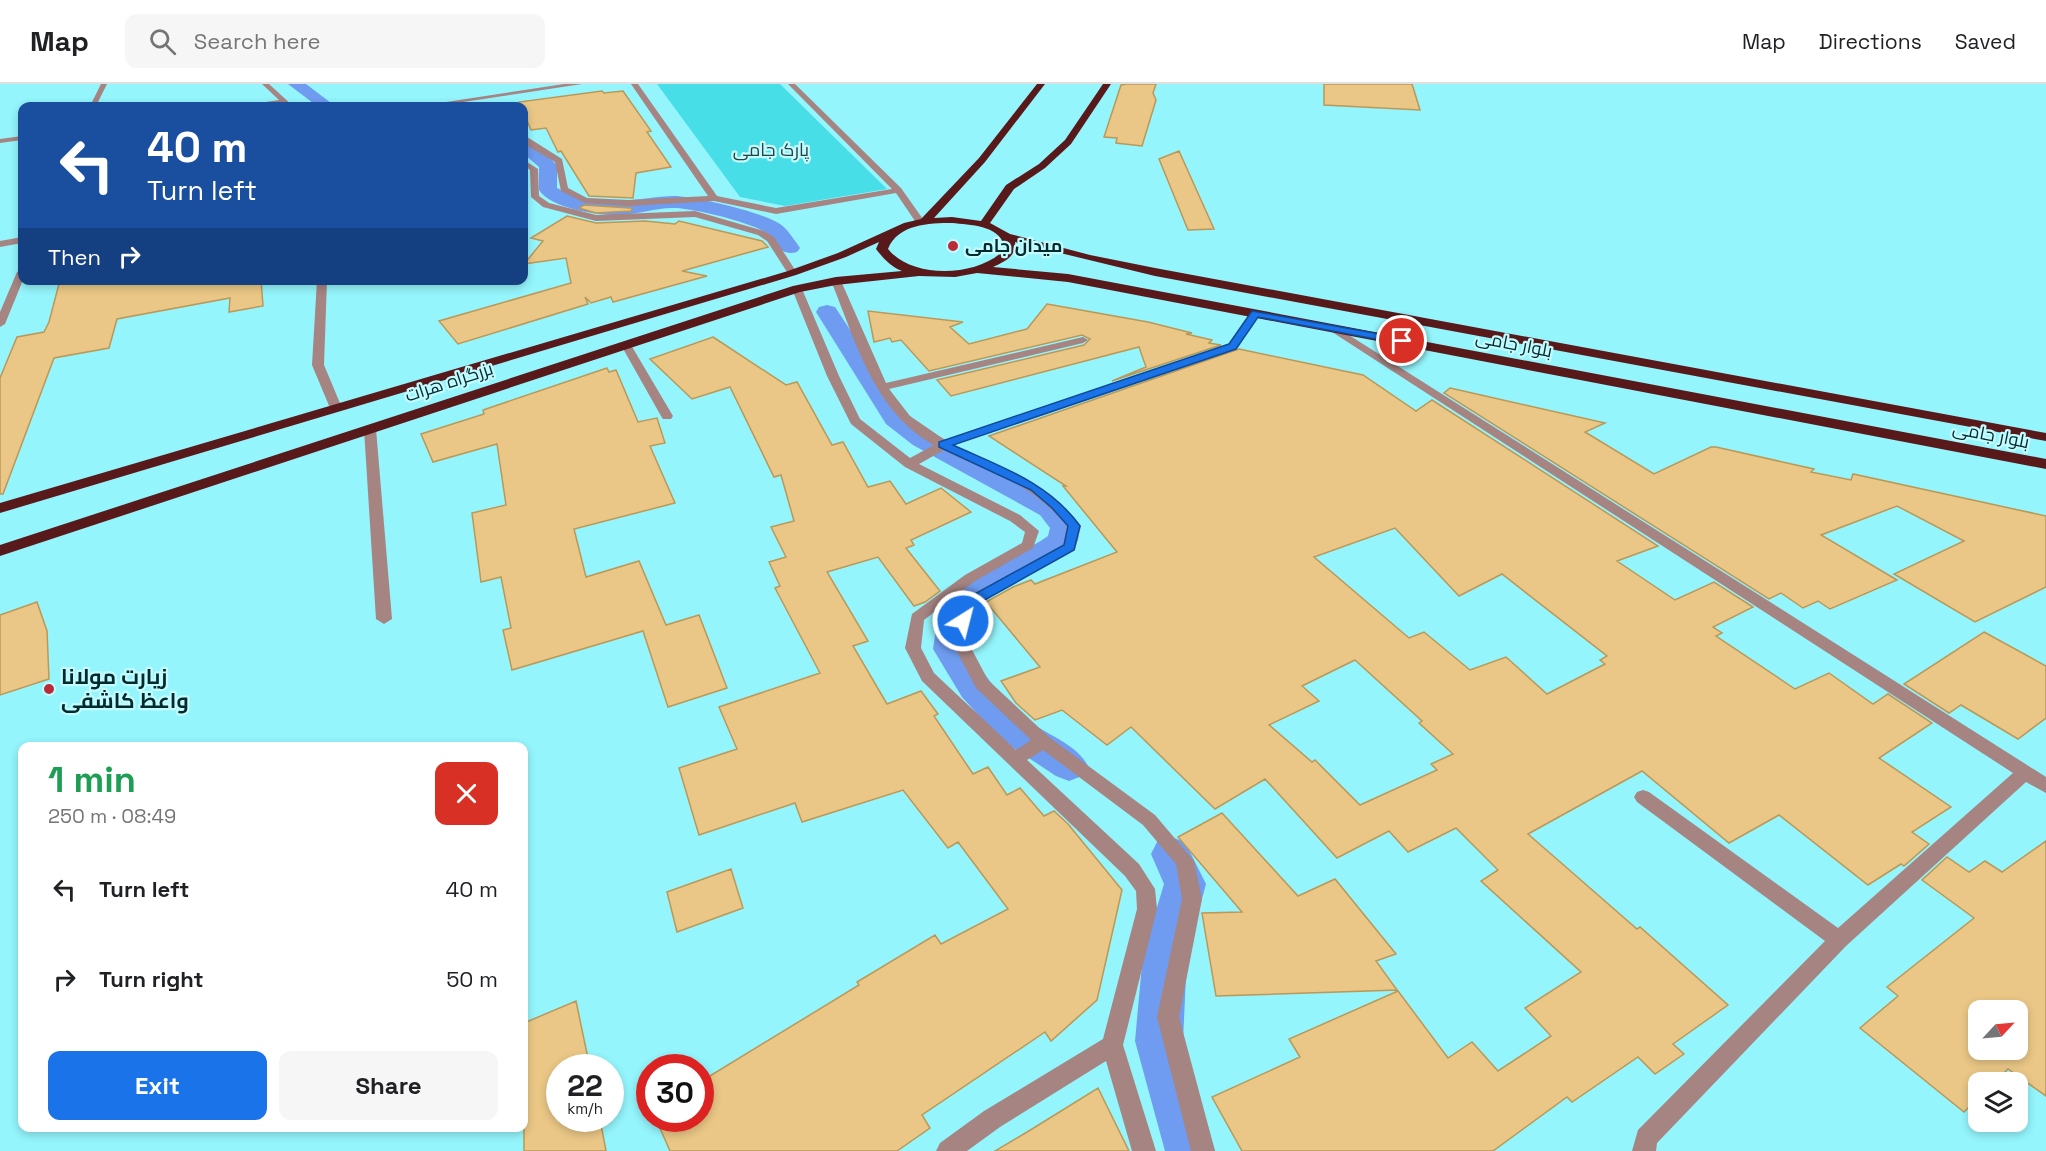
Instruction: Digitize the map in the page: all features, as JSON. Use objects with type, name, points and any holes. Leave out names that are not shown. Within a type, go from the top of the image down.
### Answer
[{"type":"highway","points":[[922,222],[982,160],[1041,84]]},
{"type":"highway","points":[[922,222],[955,220],[984,224],[1010,187],[1042,166],[1068,142],[1107,84]]},
{"type":"highway","name":"بزرگراه هرات","points":[[0,508],[792,273],[922,222]]},
{"type":"highway","name":"بلوار جامی","points":[[984,224],[1006,236],[1089,258],[1155,272],[2046,437]]},
{"type":"highway","points":[[892,232],[884,240],[882,249],[886,258],[916,273]]},
{"type":"highway","points":[[973,269],[991,265],[1002,258],[1009,251],[1010,243],[1006,236]]},
{"type":"highway","name":"بزرگراه هرات","points":[[0,551],[797,290],[836,281],[916,273],[956,273],[973,269]]},
{"type":"highway","name":"بلوار جامی","points":[[973,269],[1068,278],[2046,464]]},
{"type":"street","points":[[95,102],[104,84]]},
{"type":"street","points":[[265,84],[285,102]]},
{"type":"street","points":[[450,102],[579,84]]},
{"type":"street","points":[[634,84],[714,198]]},
{"type":"street","points":[[790,84],[898,190],[922,222]]},
{"type":"street","points":[[0,141],[18,139]]},
{"type":"street","points":[[528,142],[559,162],[564,189],[585,200],[629,203],[714,198],[776,211],[898,190]]},
{"type":"street","points":[[528,165],[534,169],[537,178],[535,197],[546,206],[596,218],[694,214],[761,233],[771,239],[792,273]]},
{"type":"street","points":[[0,244],[18,241]]},
{"type":"street","points":[[0,324],[18,281]]},
{"type":"street","points":[[836,281],[882,387],[906,419],[943,445],[1035,488],[1057,505],[1074,526],[1070,547],[976,599],[963,621],[962,646],[982,684],[1043,741],[1149,820],[1185,861],[1192,899],[1168,1017],[1203,1151]]},
{"type":"street","points":[[322,285],[318,365],[336,408]]},
{"type":"street","points":[[797,290],[833,376],[855,421],[909,464],[1015,518],[1032,531],[1028,545],[970,578],[917,618],[913,648],[928,677],[1132,870],[1145,889],[1147,909],[1112,1045],[1143,1151]]},
{"type":"street","points":[[909,464],[943,445],[1232,346],[1255,313]]},
{"type":"street","points":[[1333,328],[2046,786]]},
{"type":"street","points":[[882,387],[1083,340]]},
{"type":"street","points":[[626,345],[667,416]]},
{"type":"street","points":[[370,429],[384,619]]},
{"type":"street","points":[[1015,760],[1043,741]]},
{"type":"street","points":[[1644,1151],[1646,1138],[1839,940],[2025,773]]},
{"type":"street","points":[[1643,797],[1839,940]]},
{"type":"street","points":[[948,1151],[992,1119],[1112,1045]]},
{"type":"green space","name":"پارک جامی","points":[[657,84],[780,84],[887,189],[785,206],[740,197]]},
{"type":"building","points":[[1156,84],[1153,93],[1156,100],[1142,146],[1116,143],[1117,138],[1104,137],[1121,85]]},
{"type":"building","points":[[1324,84],[1412,84],[1420,110],[1324,105]]},
{"type":"building","points":[[602,91],[604,93],[623,91],[651,131],[647,132],[671,167],[636,173],[633,198],[589,196],[561,151],[558,152],[546,128],[531,130],[528,123],[528,102],[519,102]]},
{"type":"building","points":[[1179,151],[1214,229],[1188,230],[1159,159]]},
{"type":"building","points":[[584,205],[632,208],[631,211],[596,213],[579,208]]},
{"type":"building","points":[[567,216],[596,223],[645,221],[675,224],[679,221],[762,241],[768,247],[682,271],[707,276],[613,302],[611,297],[591,303],[585,297],[588,304],[458,344],[439,321],[571,283],[566,258],[528,263],[528,259],[543,241],[531,238]]},
{"type":"building","points":[[59,285],[261,285],[263,306],[229,312],[230,298],[117,319],[109,348],[54,358],[3,494],[0,494],[0,378],[17,337],[44,332]]},
{"type":"building","points":[[1047,304],[1148,322],[1192,333],[1186,334],[1212,340],[1209,343],[1221,345],[1112,381],[1146,367],[1139,347],[951,396],[937,380],[1084,345],[1090,339],[1082,335],[929,371],[901,340],[892,342],[890,338],[874,342],[868,311],[963,322],[950,327],[969,344],[1027,329]]},
{"type":"building","points":[[713,337],[786,385],[797,382],[832,445],[843,442],[868,487],[890,481],[906,504],[941,488],[971,512],[911,540],[914,545],[906,548],[940,591],[925,602],[914,606],[878,557],[827,572],[868,641],[853,646],[887,704],[921,691],[938,714],[934,716],[973,774],[988,767],[1007,795],[1020,788],[1044,816],[1054,811],[1068,824],[1122,890],[1097,1000],[1051,1041],[1045,1032],[922,1115],[930,1128],[897,1151],[670,1151],[662,1132],[714,1132],[714,1073],[859,985],[857,982],[935,935],[941,944],[1008,909],[958,842],[948,848],[903,790],[802,822],[795,803],[699,835],[679,768],[737,749],[719,707],[820,673],[775,588],[780,586],[769,562],[786,557],[771,527],[794,521],[781,475],[774,477],[730,387],[692,399],[650,359]]},
{"type":"building","points":[[1239,349],[1363,375],[1416,411],[1432,400],[1658,546],[1617,561],[1675,600],[1714,582],[1753,607],[1713,627],[1722,633],[1716,636],[1795,689],[1829,673],[1873,704],[1888,694],[1932,723],[1879,758],[1951,807],[1912,832],[1929,844],[1904,866],[1901,864],[1868,885],[1779,815],[1729,843],[1642,771],[1528,834],[1637,929],[1640,927],[1728,1005],[1673,1044],[1684,1054],[1655,1074],[1638,1057],[1572,1102],[1567,1097],[1493,1151],[1242,1151],[1212,1097],[1300,1057],[1289,1039],[1398,991],[1448,1058],[1472,1042],[1498,1071],[1551,1036],[1525,1008],[1581,972],[1481,881],[1498,870],[1456,828],[1408,852],[1389,831],[1337,858],[1265,779],[1215,809],[1131,727],[1107,745],[1062,710],[1035,720],[1016,703],[1001,681],[1040,667],[986,602],[1031,580],[1035,584],[1117,552],[1063,486],[1066,486],[989,436]],"holes":[[[1395,528],[1459,596],[1502,574],[1607,656],[1600,660],[1605,664],[1547,694],[1506,657],[1470,670],[1424,632],[1409,638],[1314,557]],[[1355,660],[1422,721],[1419,723],[1453,754],[1431,764],[1437,770],[1360,805],[1315,760],[1312,762],[1269,725],[1319,701],[1302,686]]]},
{"type":"building","points":[[607,368],[609,372],[616,370],[638,422],[657,418],[665,443],[650,446],[675,503],[574,529],[586,577],[639,561],[666,625],[699,615],[727,688],[668,707],[643,631],[512,670],[503,630],[511,628],[501,577],[481,582],[472,513],[506,505],[497,444],[433,462],[421,434],[484,414],[483,410]]},
{"type":"building","points":[[1450,388],[1605,423],[1585,432],[1654,474],[1711,447],[1716,447],[1814,469],[1811,472],[1851,480],[1853,474],[2046,516],[2046,587],[1975,622],[1894,574],[1964,541],[1897,506],[1821,535],[1897,580],[1830,609],[1818,601],[1803,608],[1781,593],[1769,599],[1444,393]]},
{"type":"building","points":[[37,602],[47,631],[49,679],[0,695],[0,615]]},
{"type":"building","points":[[1984,632],[2046,666],[2046,718],[2018,739],[1961,705],[1949,713],[1904,684]]},
{"type":"building","points":[[1222,813],[1298,896],[1335,879],[1396,954],[1376,961],[1397,990],[1216,996],[1202,913],[1242,912],[1178,837]]},
{"type":"building","points":[[2046,841],[2046,1096],[2028,1083],[2028,1072],[2012,1072],[2008,1069],[2005,1072],[1968,1072],[1968,1108],[1964,1112],[1860,1028],[1898,996],[1887,987],[1974,918],[1922,880],[1947,857],[1969,872],[1985,861],[2002,872]]},
{"type":"building","points":[[731,869],[743,908],[677,932],[667,892]]},
{"type":"building","points":[[576,1001],[587,1054],[546,1054],[546,1132],[602,1132],[606,1151],[524,1151],[524,1132],[528,1132],[528,1021]]},
{"type":"building","points":[[1098,1088],[1129,1151],[995,1151],[1032,1129]]},
{"type":"waterway","points":[[296,84],[321,102]]},
{"type":"waterway","points":[[528,148],[548,166],[548,190],[571,203],[619,209],[675,202],[716,208],[773,228],[790,248]]},
{"type":"waterway","points":[[827,312],[895,418],[923,439],[1050,509],[1065,527],[1063,540],[1042,555],[977,590],[956,615],[950,649],[974,688],[1013,729],[1069,766]]},
{"type":"waterway","points":[[1171,854],[1185,884],[1165,954],[1159,1041],[1190,1151]]},
{"type":"place","name":"میدان جامی","points":[[953,246]]},
{"type":"place","name":"زیارت مولانا واعظ کاشفی","points":[[49,689]]},
{"type":"route","points":[[963,621],[976,599],[1070,547],[1074,526],[1057,505],[1035,488],[943,445],[1232,346],[1255,313],[1402,341]]}]
